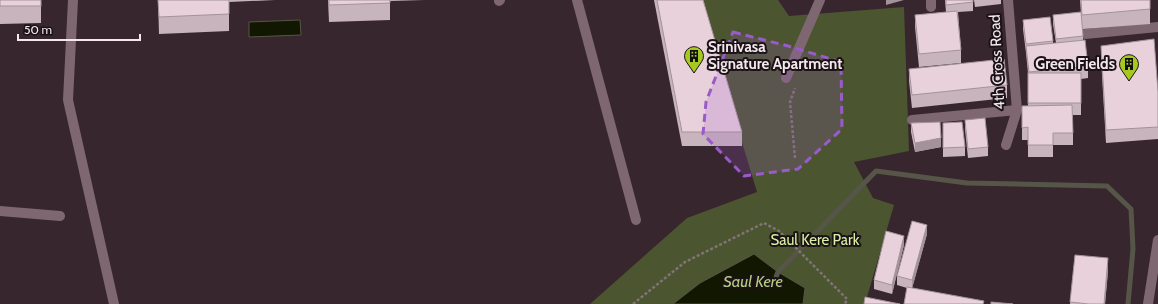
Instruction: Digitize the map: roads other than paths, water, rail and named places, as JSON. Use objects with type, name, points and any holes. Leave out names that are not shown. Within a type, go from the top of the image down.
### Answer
[{"type":"street","points":[[73,0],[68,100],[114,304]]},
{"type":"street","points":[[577,0],[636,220]]},
{"type":"street","points":[[786,78],[820,0]]},
{"type":"street","name":"4th Cross Road","points":[[1006,145],[1017,110],[1008,0]]},
{"type":"street","points":[[1085,34],[1158,27]]},
{"type":"street","points":[[912,120],[1017,110]]},
{"type":"street","points":[[0,211],[60,216]]},
{"type":"street","points":[[1148,304],[1158,243]]},
{"type":"water","points":[[300,20],[301,35],[249,37],[249,22]]},
{"type":"water","name":"Saul Kere","points":[[754,254],[778,272],[805,288],[803,304],[673,304],[700,283]]},
{"type":"waterway","points":[[776,277],[778,272],[876,171],[967,183],[1107,186],[1131,209],[1133,249],[1128,304]]},
{"type":"place","name":"Srinivasa Signature Apartment","points":[[694,73]]},
{"type":"place","name":"Green Fields","points":[[1129,81]]},
{"type":"park label","name":"Saul Kere Park","points":[[815,240]]}]
